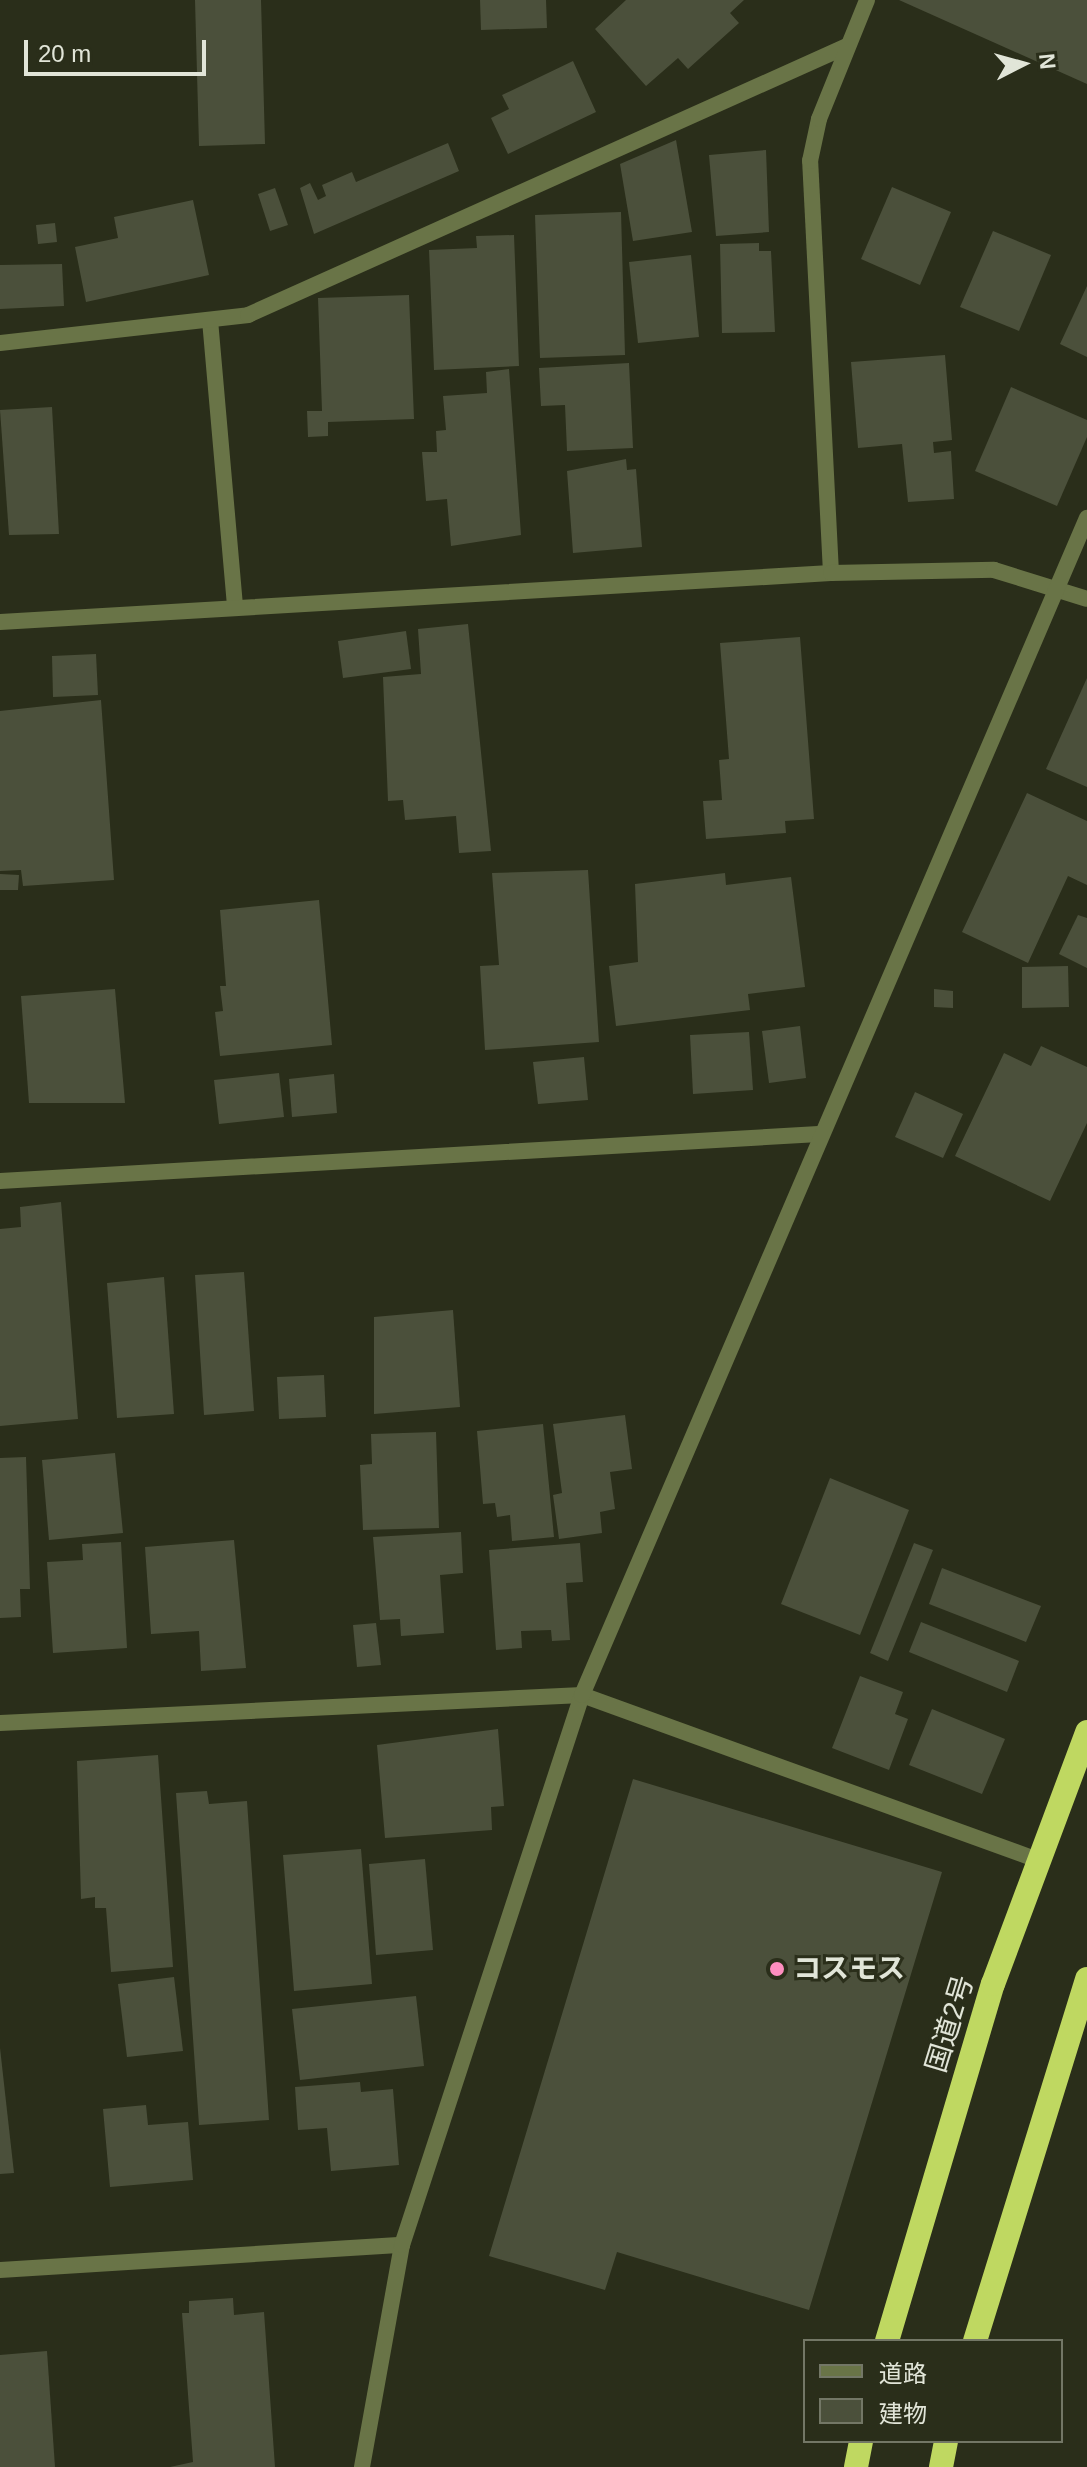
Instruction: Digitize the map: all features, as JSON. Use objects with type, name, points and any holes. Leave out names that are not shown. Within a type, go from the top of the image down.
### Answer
[{"type":"highway","name":"国道2号","points":[[888,2339],[993,1984],[1087,1732]]},
{"type":"highway","points":[[976,2339],[1087,1979]]},
{"type":"highway","points":[[856,2467],[861,2443]]},
{"type":"highway","points":[[941,2467],[946,2443]]},
{"type":"street","points":[[831,573],[810,161],[847,46],[867,0]]},
{"type":"street","points":[[0,343],[248,315],[388,255],[847,46]]},
{"type":"street","points":[[210,320],[235,605]]},
{"type":"street","points":[[362,2467],[402,2245],[582,1695],[819,1134],[1087,518]]},
{"type":"street","points":[[0,622],[235,605],[831,573],[994,570],[1057,586],[1087,599]]},
{"type":"street","points":[[0,1181],[819,1134]]},
{"type":"street","points":[[0,1723],[582,1695],[1039,1860]]},
{"type":"street","points":[[0,2270],[402,2245]]},
{"type":"building","points":[[195,0],[261,0],[265,144],[199,146]]},
{"type":"building","points":[[480,0],[546,0],[547,28],[481,30]]},
{"type":"building","points":[[626,0],[744,0],[730,13],[739,23],[688,69],[678,58],[646,86],[595,29]]},
{"type":"building","points":[[899,0],[1087,0],[1087,84]]},
{"type":"building","points":[[573,61],[596,112],[508,154],[491,118],[509,109],[502,95]]},
{"type":"building","points":[[676,140],[692,232],[633,241],[620,164]]},
{"type":"building","points":[[448,143],[459,171],[314,234],[300,188],[310,183],[318,200],[326,196],[322,185],[352,172],[356,182]]},
{"type":"building","points":[[766,150],[769,232],[716,236],[709,155]]},
{"type":"building","points":[[892,187],[951,212],[920,285],[861,259]]},
{"type":"building","points":[[275,188],[288,225],[270,231],[258,194]]},
{"type":"building","points":[[193,200],[209,275],[86,302],[75,247],[118,238],[114,217]]},
{"type":"building","points":[[621,212],[625,355],[540,358],[535,215]]},
{"type":"building","points":[[55,223],[57,242],[38,244],[36,225]]},
{"type":"building","points":[[993,231],[1051,255],[1019,331],[960,307]]},
{"type":"building","points":[[514,235],[519,366],[434,370],[429,250],[477,248],[476,236]]},
{"type":"building","points":[[759,243],[759,251],[771,251],[775,332],[722,333],[720,244]]},
{"type":"building","points":[[691,255],[699,337],[638,343],[629,262]]},
{"type":"building","points":[[62,264],[64,306],[0,309],[0,265]]},
{"type":"building","points":[[1087,286],[1087,357],[1060,344]]},
{"type":"building","points":[[409,295],[414,419],[328,422],[328,436],[308,437],[307,411],[322,411],[318,298]]},
{"type":"building","points":[[945,355],[952,440],[933,442],[934,453],[951,451],[954,499],[908,502],[902,444],[858,448],[851,362]]},
{"type":"building","points":[[629,363],[633,448],[567,451],[565,405],[541,406],[539,368]]},
{"type":"building","points":[[509,369],[521,535],[451,546],[447,499],[426,501],[422,452],[437,452],[436,431],[446,430],[443,396],[487,393],[486,372]]},
{"type":"building","points":[[1011,387],[1087,420],[1087,437],[1057,506],[975,471]]},
{"type":"building","points":[[52,407],[59,534],[9,535],[0,410]]},
{"type":"building","points":[[626,459],[627,470],[636,469],[642,547],[573,553],[567,471]]},
{"type":"building","points":[[468,624],[491,851],[459,853],[456,816],[405,820],[403,800],[388,801],[383,677],[421,674],[418,629]]},
{"type":"building","points":[[406,631],[411,669],[343,678],[338,641]]},
{"type":"building","points":[[800,637],[814,819],[785,821],[786,833],[706,839],[703,801],[722,800],[719,760],[729,759],[720,643]]},
{"type":"building","points":[[96,654],[98,695],[53,697],[52,656]]},
{"type":"building","points":[[1087,678],[1087,787],[1046,769]]},
{"type":"building","points":[[101,700],[114,880],[23,886],[21,870],[0,871],[0,711]]},
{"type":"building","points":[[1027,793],[1087,821],[1087,885],[1068,876],[1028,963],[962,932]]},
{"type":"building","points":[[588,870],[599,1042],[485,1050],[480,966],[499,965],[492,873]]},
{"type":"building","points":[[725,873],[726,885],[791,877],[805,987],[748,994],[750,1010],[616,1026],[609,966],[638,962],[635,884]]},
{"type":"building","points":[[0,874],[19,875],[18,890],[0,890]]},
{"type":"building","points":[[319,900],[332,1045],[220,1056],[215,1012],[223,1011],[220,986],[226,986],[220,910]]},
{"type":"building","points":[[1078,915],[1087,918],[1087,968],[1059,954]]},
{"type":"building","points":[[1068,966],[1069,1007],[1022,1008],[1022,967]]},
{"type":"building","points":[[115,989],[125,1103],[29,1103],[21,996]]},
{"type":"building","points":[[934,989],[953,991],[953,1008],[934,1007]]},
{"type":"building","points":[[800,1026],[806,1078],[769,1083],[762,1031]]},
{"type":"building","points":[[749,1032],[753,1090],[693,1094],[690,1035]]},
{"type":"building","points":[[1041,1046],[1087,1067],[1087,1123],[1050,1201],[955,1156],[1004,1053],[1031,1066]]},
{"type":"building","points":[[584,1057],[588,1100],[538,1104],[533,1062]]},
{"type":"building","points":[[279,1073],[284,1117],[219,1124],[214,1080]]},
{"type":"building","points":[[334,1074],[337,1113],[292,1117],[289,1079]]},
{"type":"building","points":[[915,1092],[963,1114],[943,1158],[895,1137]]},
{"type":"building","points":[[61,1202],[78,1419],[0,1426],[0,1229],[21,1227],[20,1207]]},
{"type":"building","points":[[244,1272],[254,1411],[204,1415],[195,1275]]},
{"type":"building","points":[[164,1277],[174,1414],[117,1418],[107,1283]]},
{"type":"building","points":[[453,1310],[460,1407],[374,1414],[374,1317]]},
{"type":"building","points":[[324,1375],[326,1417],[279,1419],[277,1377]]},
{"type":"building","points":[[625,1415],[632,1469],[610,1472],[615,1509],[600,1512],[602,1533],[559,1539],[553,1495],[562,1493],[553,1424]]},
{"type":"building","points":[[543,1424],[554,1537],[512,1541],[510,1515],[497,1517],[495,1503],[483,1504],[477,1431]]},
{"type":"building","points":[[436,1432],[439,1528],[363,1530],[360,1465],[372,1464],[371,1434]]},
{"type":"building","points":[[115,1453],[123,1533],[49,1540],[42,1460]]},
{"type":"building","points":[[26,1457],[30,1589],[20,1589],[21,1617],[0,1618],[0,1458]]},
{"type":"building","points":[[830,1478],[909,1510],[860,1635],[781,1604]]},
{"type":"building","points":[[461,1532],[463,1573],[440,1575],[444,1633],[401,1636],[400,1619],[380,1620],[373,1537]]},
{"type":"building","points":[[234,1540],[246,1668],[201,1671],[199,1631],[151,1634],[145,1547]]},
{"type":"building","points":[[121,1542],[127,1648],[53,1653],[47,1562],[83,1560],[82,1544]]},
{"type":"building","points":[[580,1543],[583,1582],[566,1583],[570,1640],[552,1641],[551,1630],[521,1631],[522,1648],[496,1650],[489,1550]]},
{"type":"building","points":[[914,1543],[933,1550],[888,1661],[870,1653]]},
{"type":"building","points":[[942,1568],[1041,1606],[1026,1642],[929,1604]]},
{"type":"building","points":[[921,1622],[1019,1661],[1007,1692],[909,1652]]},
{"type":"building","points":[[376,1623],[381,1665],[357,1667],[353,1625]]},
{"type":"building","points":[[860,1676],[903,1692],[895,1714],[908,1719],[889,1770],[832,1748]]},
{"type":"building","points":[[932,1709],[1005,1739],[982,1794],[909,1765]]},
{"type":"building","points":[[498,1729],[504,1806],[491,1807],[492,1830],[385,1838],[377,1745]]},
{"type":"building","points":[[158,1755],[173,1967],[111,1972],[106,1908],[95,1908],[95,1897],[81,1899],[77,1761]]},
{"type":"building","points":[[633,1779],[942,1872],[809,2310],[617,2252],[605,2290],[489,2256]]},
{"type":"building","points":[[207,1791],[209,1804],[247,1801],[269,2120],[199,2125],[176,1793]]},
{"type":"building","points":[[361,1849],[372,1984],[294,1991],[283,1855]]},
{"type":"building","points":[[425,1859],[433,1950],[376,1955],[369,1864]]},
{"type":"building","points":[[174,1977],[183,2051],[127,2057],[118,1984]]},
{"type":"building","points":[[416,1996],[424,2066],[300,2080],[292,2009]]},
{"type":"building","points":[[0,2048],[14,2173],[0,2174]]},
{"type":"building","points":[[360,2082],[361,2092],[393,2089],[399,2165],[331,2171],[327,2128],[298,2130],[295,2087]]},
{"type":"building","points":[[146,2105],[148,2125],[188,2122],[193,2180],[110,2187],[103,2109]]},
{"type":"building","points":[[233,2298],[234,2315],[264,2312],[275,2467],[170,2467],[193,2462],[182,2313],[189,2313],[189,2301]]},
{"type":"building","points":[[47,2351],[55,2467],[0,2467],[0,2355]]},
{"type":"place","name":"コスモス","points":[[777,1969]]}]
